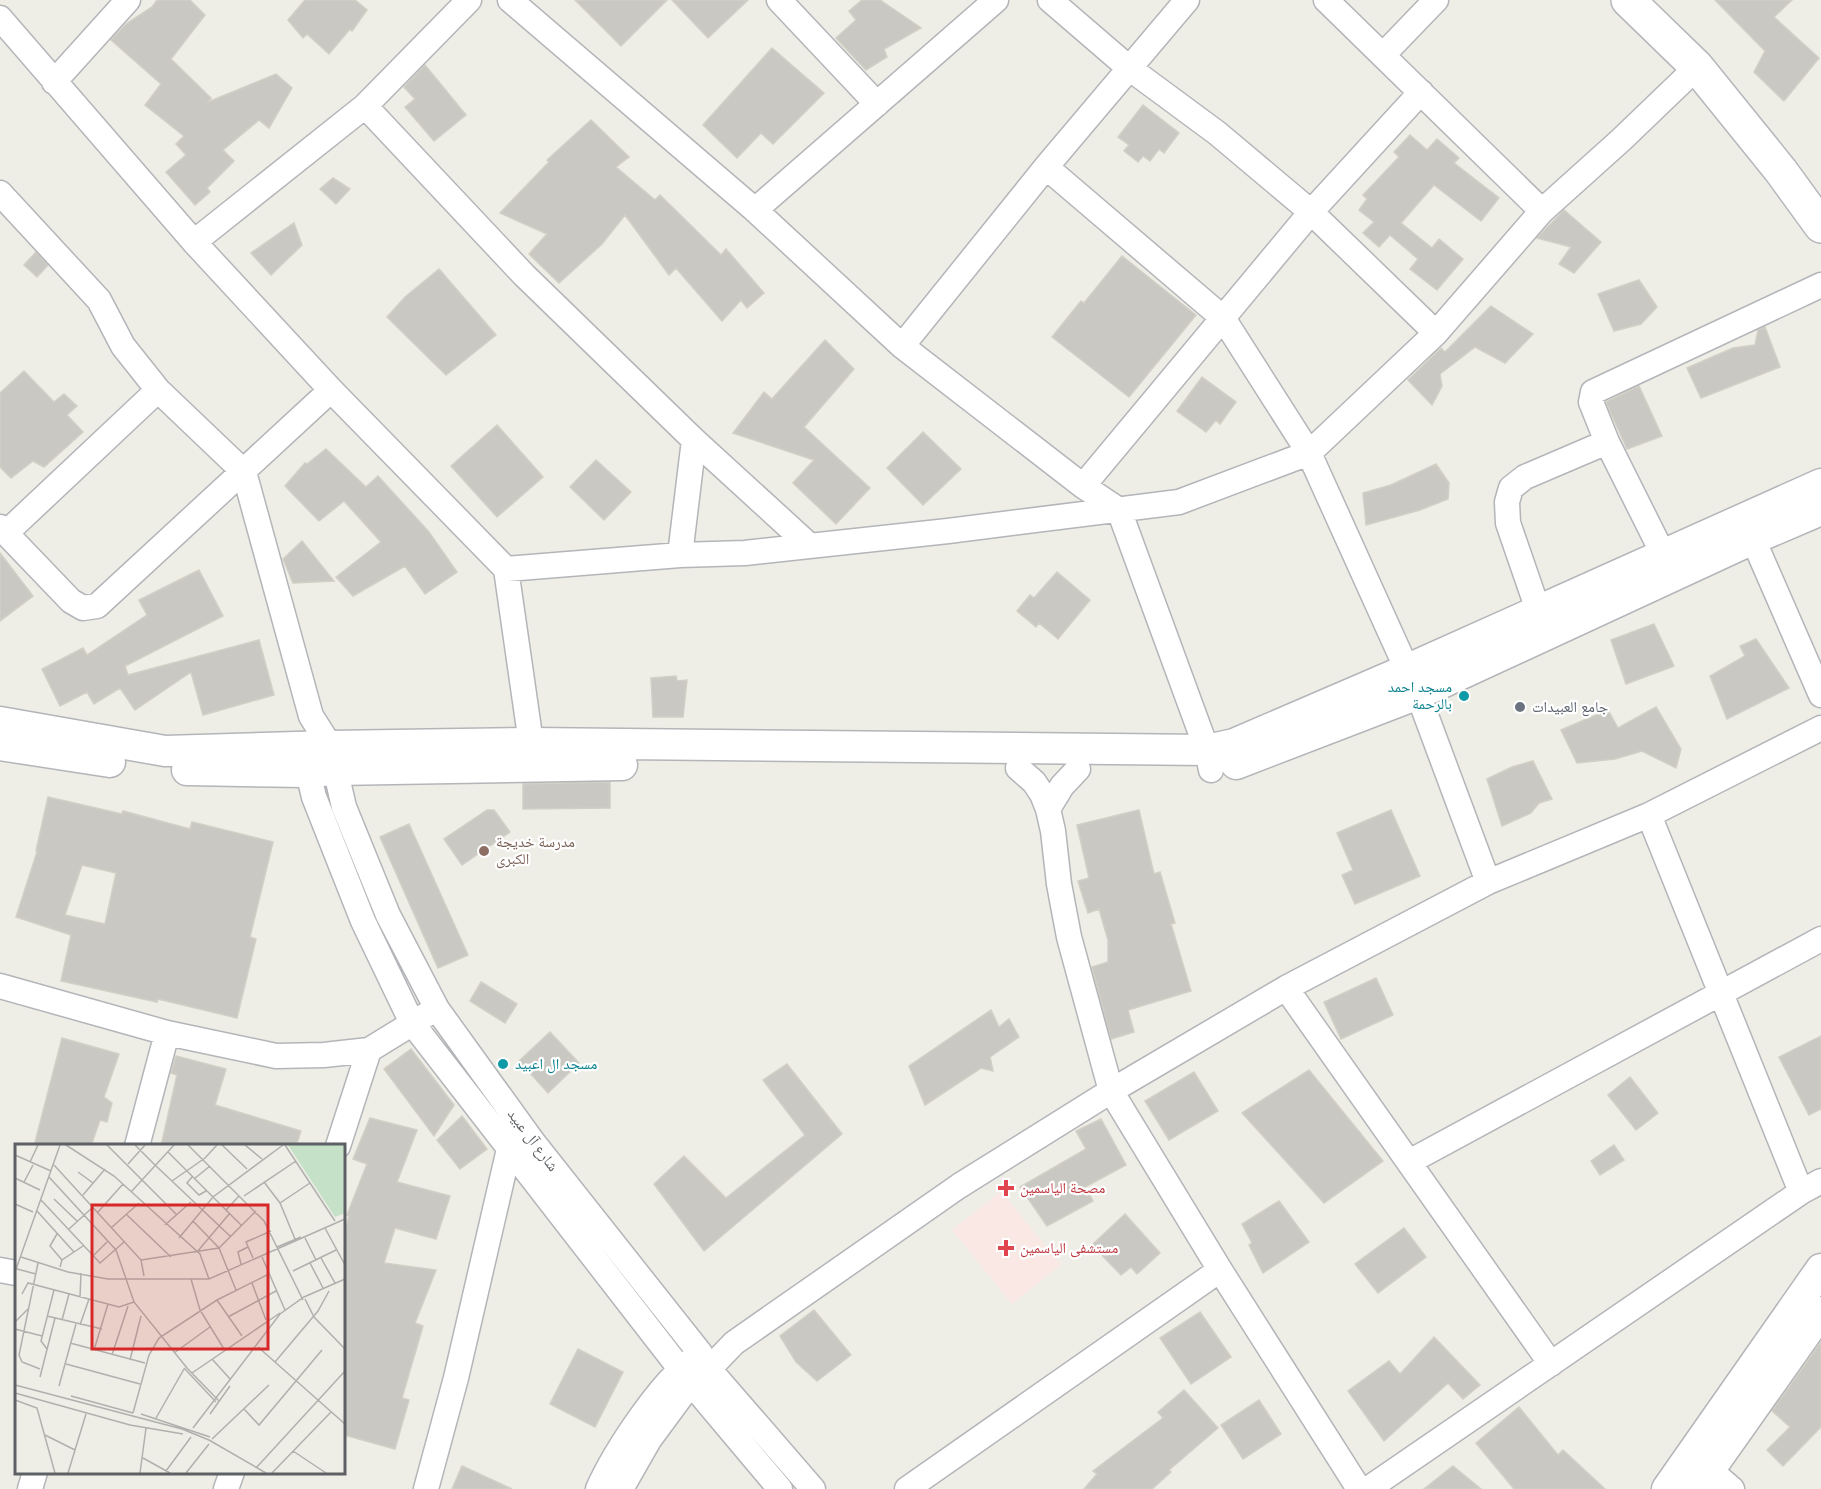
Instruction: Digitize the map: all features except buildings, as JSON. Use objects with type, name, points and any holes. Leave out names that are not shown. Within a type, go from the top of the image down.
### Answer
[{"type":"main road","points":[[1628,0],[1697,67],[1781,171],[1821,226]]},
{"type":"main road","points":[[1659,0],[1722,65],[1821,186]]},
{"type":"street","points":[[54,82],[128,0]]},
{"type":"street","points":[[194,242],[365,106],[469,0]]},
{"type":"street","points":[[510,0],[755,210],[902,346],[1083,486],[1119,510],[1209,760]]},
{"type":"street","points":[[779,0],[877,104]]},
{"type":"street","points":[[755,210],[996,0]]},
{"type":"street","points":[[1050,0],[1129,68],[1217,133],[1311,212],[1436,333]]},
{"type":"street","points":[[902,346],[1046,167],[1187,0]]},
{"type":"street","points":[[1326,0],[1542,211]]},
{"type":"street","points":[[1383,56],[1436,0]]},
{"type":"street","points":[[3,28],[54,82],[194,242],[331,390],[506,569],[531,743]]},
{"type":"street","points":[[506,569],[680,555],[745,553],[1179,502],[1309,453],[1436,333],[1542,211],[1697,67]]},
{"type":"street","points":[[1083,486],[1311,212],[1420,92]]},
{"type":"street","points":[[365,106],[524,275],[694,440],[810,546]]},
{"type":"street","points":[[1046,167],[1223,318],[1309,453],[1412,682],[1488,882]]},
{"type":"street","points":[[0,193],[99,300],[123,346],[158,390],[244,472],[311,716],[318,759]]},
{"type":"street","points":[[1663,554],[1607,442],[1591,402],[1593,392],[1821,285]]},
{"type":"street","points":[[158,390],[3,530],[71,601],[83,608],[90,609],[97,606],[331,390]]},
{"type":"street","points":[[680,555],[694,440]]},
{"type":"street","points":[[1538,610],[1508,524],[1507,502],[1511,488],[1524,477],[1607,442]]},
{"type":"street","points":[[1412,682],[1538,610],[1821,484]]},
{"type":"street","points":[[0,722],[165,751],[318,759],[777,762],[1141,771],[1209,760],[1234,744],[1412,682],[1821,510]]},
{"type":"street","points":[[1753,539],[1821,695]]},
{"type":"street","points":[[598,1489],[604,1474],[643,1414],[696,1368],[959,1186],[1111,1091],[1286,988],[1488,882],[1649,815],[1821,728]]},
{"type":"street","points":[[0,745],[163,769],[531,743],[1209,760]]},
{"type":"street","name":"شارع آل عبيد","points":[[318,759],[344,807],[388,915],[437,1009],[696,1368],[780,1489]]},
{"type":"street","name":"شارع آل عبيد","points":[[318,759],[314,797],[363,921],[412,1023],[509,1149],[696,1368],[813,1489]]},
{"type":"street","points":[[1018,768],[1034,782],[1048,809],[1069,937],[1111,1091],[1220,1270],[1359,1489]]},
{"type":"street","points":[[1048,809],[1062,786],[1078,769]]},
{"type":"street","points":[[1368,1489],[1811,1187],[1721,993],[1649,815]]},
{"type":"street","points":[[1409,1162],[1821,939]]},
{"type":"street","points":[[0,986],[167,1033],[276,1056],[324,1055],[369,1050],[437,1009]]},
{"type":"street","points":[[1286,988],[1551,1364]]},
{"type":"street","points":[[138,1144],[167,1033]]},
{"type":"street","points":[[339,1144],[369,1050]]},
{"type":"street","points":[[426,1489],[456,1378],[509,1149]]},
{"type":"street","points":[[1667,1489],[1821,1269]]},
{"type":"street","points":[[0,1270],[15,1273]]},
{"type":"street","points":[[907,1489],[1220,1270]]},
{"type":"street","points":[[1732,1489],[1703,1479],[1821,1312]]},
{"type":"street","points":[[621,1489],[696,1368]]},
{"type":"street","points":[[30,1489],[35,1474]]},
{"type":"street","points":[[226,1489],[231,1474]]},
{"type":"shaded area","name":"مستشفى الياسمين","points":[[1001,1191],[1061,1265],[1012,1304],[952,1230]]},
{"type":"place","name":"مسجد احمد بالرحمة","points":[[1464,696]]},
{"type":"place","name":"جامع العبيدات","points":[[1520,707]]},
{"type":"place","name":"مدرسة خديجة الكبرى","points":[[484,851]]},
{"type":"place","name":"مسجد ال اعبيد","points":[[503,1064]]},
{"type":"place","name":"مصحة الياسمين","points":[[1006,1188]]},
{"type":"place","name":"مستشفى الياسمين","points":[[1006,1248]]}]
